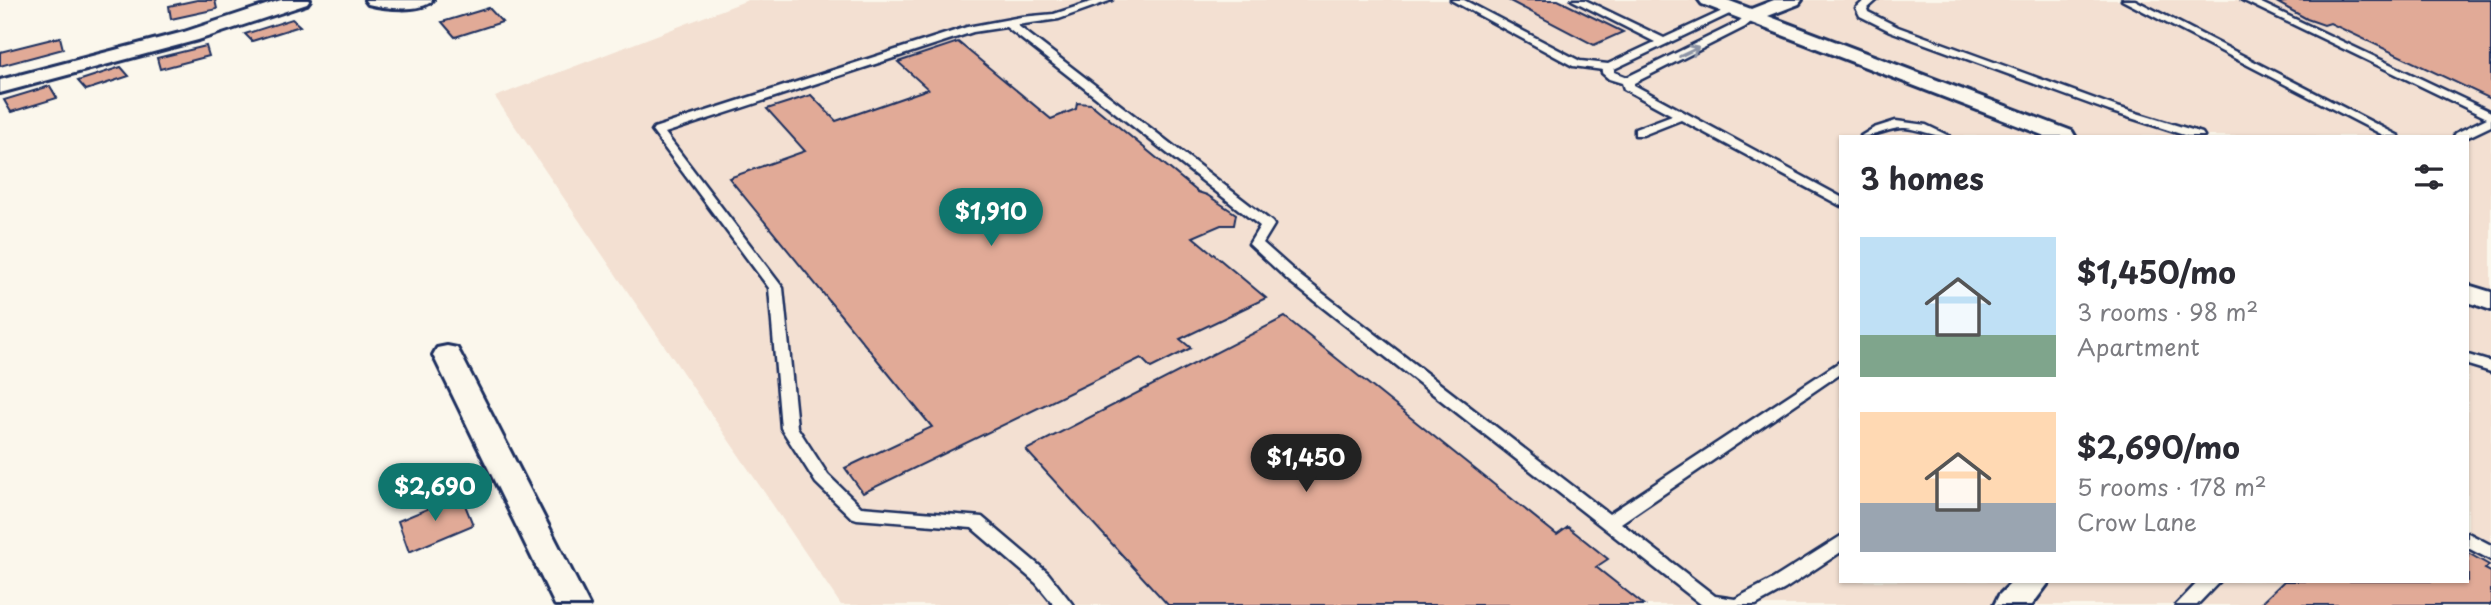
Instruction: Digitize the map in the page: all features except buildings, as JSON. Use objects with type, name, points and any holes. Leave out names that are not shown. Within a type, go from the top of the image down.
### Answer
[{"type":"street","points":[[0,87],[191,36],[300,0]]},
{"type":"street","points":[[375,0],[388,4],[423,0]]},
{"type":"street","points":[[1709,0],[2061,135]]},
{"type":"street","points":[[1744,12],[1792,0]]},
{"type":"street","points":[[2469,293],[2491,302]]},
{"type":"street","points":[[447,355],[572,605]]},
{"type":"street","points":[[2011,605],[2032,583]]},
{"type":"lane","points":[[1064,605],[1042,578],[976,522],[857,513],[822,479],[789,428],[776,288],[658,131],[971,29],[1055,17],[1107,0]]},
{"type":"lane","points":[[1456,0],[1577,64],[1609,67],[1664,42],[1744,12]]},
{"type":"lane","points":[[1577,0],[1664,42]]},
{"type":"lane","points":[[1872,0],[1861,8],[1864,15],[1895,29],[2113,109],[2195,135]]},
{"type":"lane","points":[[2127,0],[2391,135]]},
{"type":"lane","points":[[2247,0],[2491,118]]},
{"type":"lane","points":[[1609,67],[1608,73],[1613,77],[1628,81],[1741,25],[1744,12]]},
{"type":"lane","points":[[1009,24],[1267,225],[1256,244],[1294,278],[1711,602],[1730,605]]},
{"type":"lane","points":[[1628,81],[1628,87],[1839,201]]},
{"type":"lane","points":[[1639,132],[1681,116]]},
{"type":"lane","points":[[2462,135],[2491,118]]},
{"type":"lane","points":[[1869,135],[1891,123],[1916,124],[1941,135]]},
{"type":"lane","points":[[1827,194],[1839,188]]},
{"type":"lane","points":[[2469,360],[2491,367]]},
{"type":"lane","points":[[1609,522],[1839,367]]},
{"type":"lane","points":[[2469,541],[2491,553]]},
{"type":"lane","points":[[1740,605],[1779,584],[1839,544]]},
{"type":"lane","points":[[2185,605],[2209,583]]},
{"type":"shaded area","points":[[748,0],[2491,0],[2491,605],[841,605],[495,97]]}]
